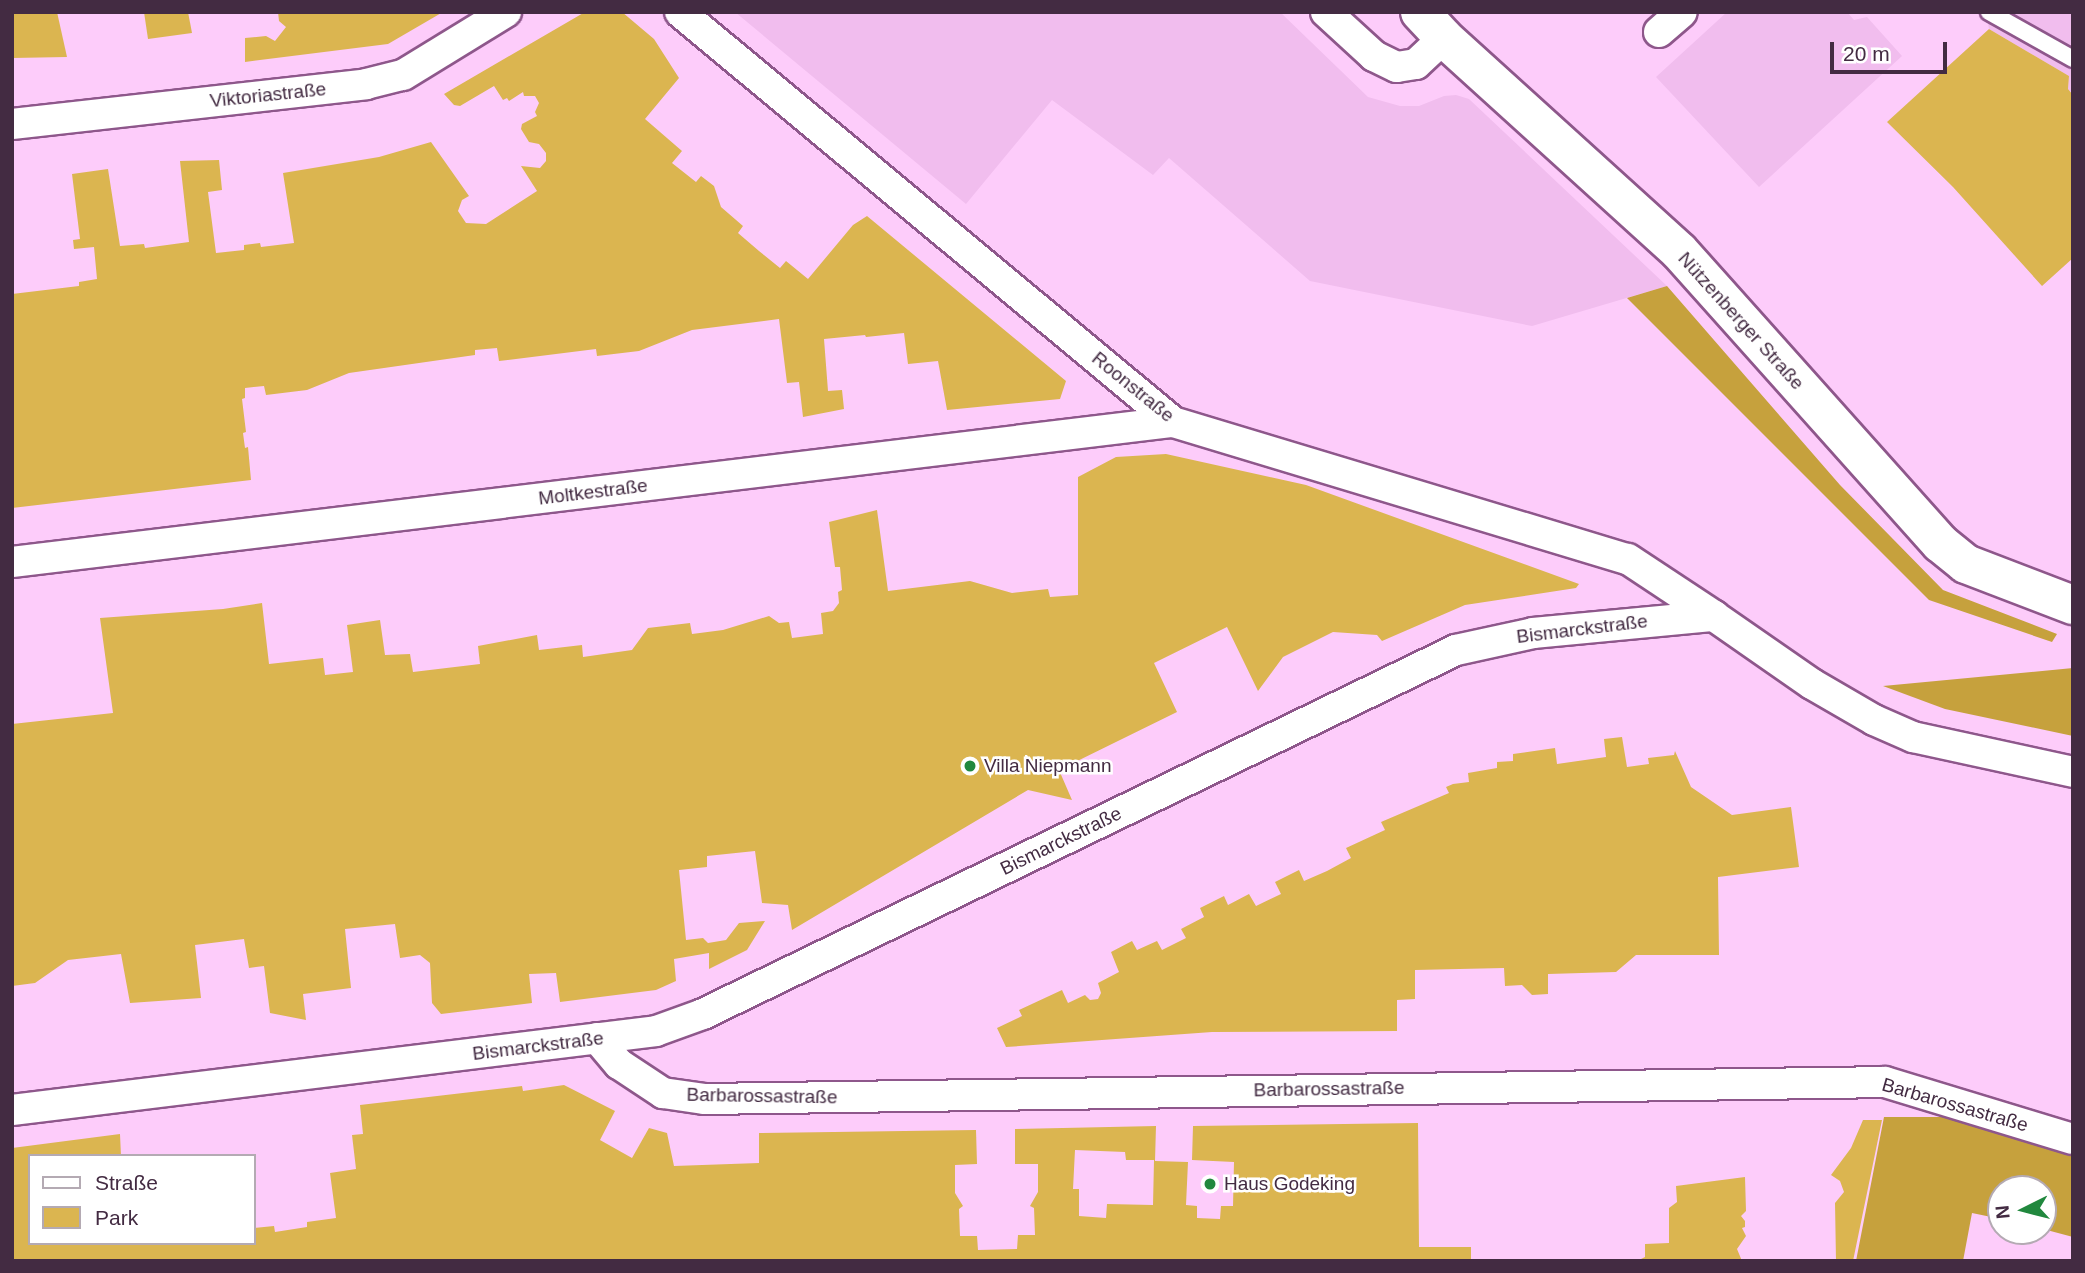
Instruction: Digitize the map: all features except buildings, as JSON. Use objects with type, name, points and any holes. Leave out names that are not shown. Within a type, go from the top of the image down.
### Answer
[{"type":"street","name":"Viktoriastraße","points":[[12,124],[366,84],[403,75],[506,12]]},
{"type":"street","name":"Roonstraße","points":[[680,12],[1173,422],[1628,559],[1714,616]]},
{"type":"street","points":[[1326,12],[1374,56],[1397,67],[1416,64],[1432,25]]},
{"type":"street","points":[[1659,32],[1682,12]]},
{"type":"street","name":"Nützenberger Straße","points":[[1432,25],[1679,251],[1940,543],[1966,564],[2073,605]]},
{"type":"street","name":"Moltkestraße","points":[[12,562],[1173,422]]},
{"type":"street","points":[[1714,616],[1812,684],[1874,720],[1913,737],[2073,772]]},
{"type":"street","name":"Bismarckstraße","points":[[12,1110],[656,1031],[703,1014],[1456,650],[1533,633],[1714,616]]},
{"type":"street","name":"Barbarossastraße","points":[[597,1038],[619,1064],[663,1093],[704,1099],[1885,1082],[2073,1139]]},
{"type":"lane","points":[[1989,12],[2073,59]]},
{"type":"shaded area","points":[[735,12],[1280,12],[1368,97],[1400,106],[1419,106],[1444,96],[1456,95],[1469,99],[1667,286],[1532,326],[1310,281],[1169,158],[1153,175],[1052,100],[966,204]]},
{"type":"shaded area","points":[[1727,12],[1847,12],[1854,20],[1867,17],[1902,56],[1759,187],[1656,77]]},
{"type":"shaded area","points":[[1986,12],[2073,12],[2073,94],[2068,89],[2069,76],[1989,29]]},
{"type":"shaded area","points":[[1667,286],[1840,485],[1943,590],[2057,634],[2052,642],[1929,600],[1627,298]]},
{"type":"shaded area","points":[[2073,668],[2073,736],[1945,709],[1883,686]]},
{"type":"shaded area","points":[[1884,1117],[1949,1117],[2073,1154],[2073,1237],[2057,1233],[2057,1175],[1987,1175],[1987,1216],[1972,1213],[1963,1261],[1856,1261]]},
{"type":"green space","points":[[12,12],[57,12],[67,57],[12,58]]},
{"type":"green space","points":[[144,12],[188,12],[192,33],[148,39]]},
{"type":"green space","points":[[278,12],[443,12],[388,44],[245,62],[245,38],[266,36],[275,41],[286,27],[279,21]]},
{"type":"green space","points":[[585,12],[622,12],[654,39],[679,78],[645,119],[682,151],[672,163],[696,182],[701,176],[714,186],[721,207],[743,226],[738,233],[759,251],[780,268],[786,261],[808,279],[853,225],[867,216],[1066,381],[1060,399],[947,410],[938,361],[908,364],[904,333],[865,335],[824,339],[828,391],[842,390],[844,409],[803,417],[799,382],[787,383],[779,319],[692,330],[639,351],[597,356],[596,349],[499,361],[497,348],[475,350],[475,355],[349,373],[307,390],[266,395],[264,386],[245,388],[245,398],[242,399],[246,432],[243,433],[245,448],[248,447],[251,480],[12,508],[12,294],[79,286],[79,282],[97,279],[94,247],[74,249],[73,240],[80,239],[72,174],[108,169],[120,246],[144,244],[145,248],[189,242],[180,161],[219,160],[222,190],[208,192],[216,253],[244,250],[244,245],[260,243],[261,247],[294,243],[283,173],[379,157],[431,142],[469,196],[462,200],[458,211],[466,223],[486,224],[537,191],[521,166],[540,168],[546,161],[546,153],[539,144],[529,142],[521,129],[522,124],[537,116],[535,112],[539,103],[535,96],[524,96],[523,92],[509,101],[507,98],[503,100],[494,86],[460,106],[454,105],[444,94]]},
{"type":"green space","points":[[1989,29],[2069,76],[2068,89],[2073,95],[2073,258],[2042,286],[1953,187],[1887,122]]},
{"type":"green space","points":[[1166,454],[1306,485],[1579,584],[1576,588],[1465,605],[1382,641],[1377,635],[1333,632],[1283,657],[1258,691],[1227,627],[1154,663],[1177,712],[1059,770],[1072,800],[1028,790],[792,930],[788,905],[762,903],[755,851],[707,856],[707,867],[679,870],[686,940],[703,938],[708,943],[726,940],[739,923],[765,921],[747,950],[709,969],[709,953],[674,959],[676,981],[656,990],[560,1002],[556,973],[529,974],[532,1003],[441,1014],[432,1003],[430,963],[420,955],[400,958],[395,924],[345,929],[351,988],[303,994],[306,1020],[270,1013],[264,966],[249,968],[244,939],[195,945],[201,998],[130,1003],[121,954],[68,960],[35,983],[12,986],[12,724],[113,713],[100,618],[223,609],[262,603],[269,664],[323,658],[325,675],[353,672],[347,625],[380,620],[385,655],[410,654],[413,672],[480,664],[478,646],[537,635],[539,650],[582,645],[583,657],[632,650],[648,628],[690,623],[692,634],[723,630],[769,616],[779,623],[789,622],[792,638],[823,634],[821,613],[833,611],[839,603],[838,592],[842,590],[840,567],[835,567],[829,522],[877,510],[888,591],[970,581],[1012,593],[1048,589],[1050,597],[1078,595],[1078,477],[1116,457]]},
{"type":"green space","points":[[1622,737],[1627,767],[1649,764],[1648,758],[1674,755],[1675,751],[1691,787],[1732,815],[1791,807],[1799,867],[1718,877],[1719,955],[1636,955],[1616,972],[1548,974],[1548,994],[1532,995],[1522,985],[1505,986],[1504,968],[1415,970],[1415,999],[1397,1000],[1397,1031],[1212,1032],[1006,1047],[997,1028],[1022,1016],[1019,1010],[1062,990],[1068,1003],[1085,995],[1090,1000],[1098,999],[1101,993],[1098,983],[1119,972],[1111,952],[1132,941],[1137,950],[1157,941],[1162,950],[1186,938],[1181,929],[1204,917],[1200,908],[1224,896],[1228,905],[1249,894],[1256,906],[1281,894],[1275,882],[1299,870],[1304,881],[1327,871],[1351,858],[1346,848],[1385,830],[1381,822],[1449,793],[1446,787],[1469,782],[1468,773],[1497,768],[1497,762],[1513,761],[1513,754],[1555,748],[1557,764],[1606,757],[1604,739]]},
{"type":"green space","points":[[564,1085],[615,1111],[600,1140],[632,1158],[649,1128],[667,1133],[674,1166],[759,1163],[759,1133],[976,1130],[977,1164],[955,1165],[955,1193],[963,1206],[959,1209],[960,1236],[977,1236],[978,1250],[1017,1249],[1018,1235],[1035,1235],[1034,1208],[1030,1206],[1038,1192],[1038,1164],[1015,1164],[1015,1129],[1156,1126],[1155,1161],[1188,1162],[1186,1205],[1197,1206],[1197,1218],[1220,1219],[1221,1206],[1233,1206],[1234,1162],[1192,1160],[1193,1126],[1418,1123],[1419,1247],[1471,1247],[1471,1261],[12,1261],[12,1148],[120,1134],[121,1154],[28,1154],[28,1245],[256,1245],[256,1228],[274,1226],[275,1232],[307,1227],[307,1222],[336,1218],[330,1173],[356,1169],[352,1135],[363,1134],[360,1105],[522,1086],[523,1091]],"holes":[[[1075,1150],[1125,1152],[1126,1160],[1154,1160],[1153,1205],[1107,1204],[1106,1218],[1079,1216],[1079,1189],[1073,1189]]]},
{"type":"green space","points":[[1863,1120],[1882,1120],[1853,1261],[1836,1261],[1835,1203],[1844,1192],[1840,1181],[1831,1175],[1851,1148]]},
{"type":"green space","points":[[1745,1177],[1746,1211],[1741,1216],[1745,1221],[1745,1227],[1742,1228],[1746,1236],[1737,1249],[1742,1261],[1637,1261],[1645,1257],[1645,1244],[1669,1243],[1669,1208],[1677,1202],[1676,1186]]},
{"type":"place","name":"Villa Niepmann","points":[[970,766]]},
{"type":"place","name":"Haus Godeking","points":[[1210,1184]]}]
